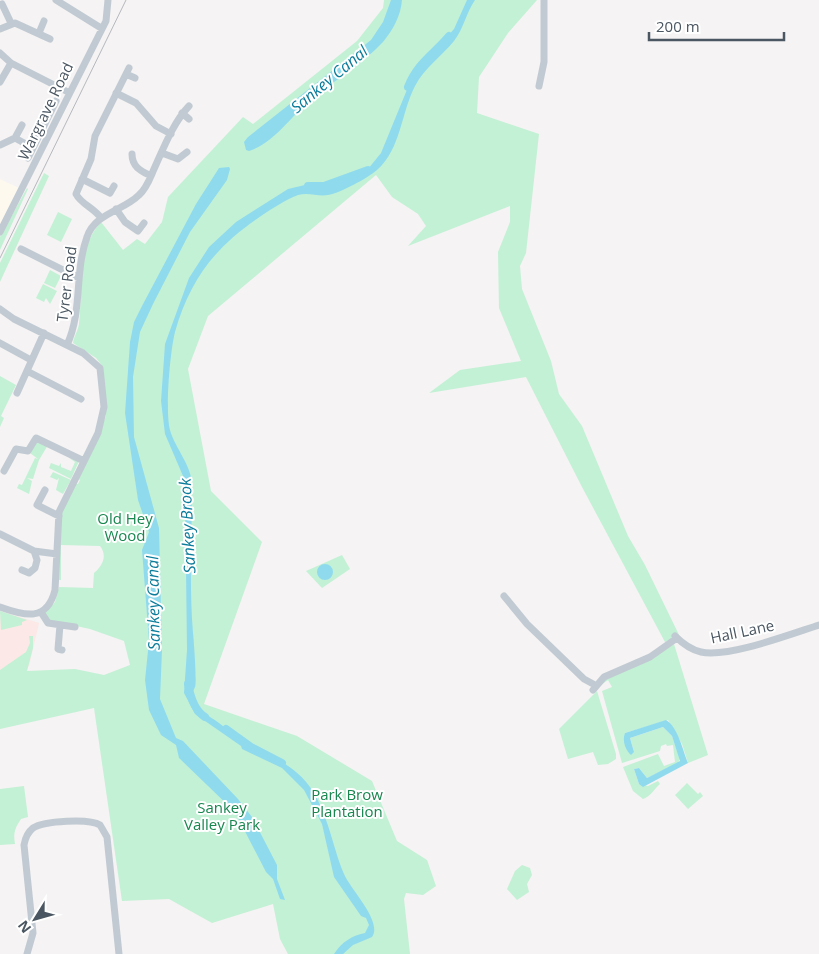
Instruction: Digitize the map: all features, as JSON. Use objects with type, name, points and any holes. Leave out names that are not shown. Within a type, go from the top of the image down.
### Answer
[{"type":"street","points":[[56,0],[101,28]]},
{"type":"street","name":"Wargrave Road","points":[[0,232],[68,92],[108,16],[108,0]]},
{"type":"street","points":[[539,86],[544,62],[544,0]]},
{"type":"street","points":[[2,2],[11,24]]},
{"type":"street","points":[[39,33],[44,21]]},
{"type":"street","points":[[0,29],[11,24],[19,24],[29,31],[39,33],[50,39]]},
{"type":"street","points":[[0,53],[11,63],[68,92]]},
{"type":"street","points":[[0,82],[11,63]]},
{"type":"street","points":[[101,218],[94,209],[78,198],[76,194],[91,159],[95,136],[127,71],[135,78]]},
{"type":"street","points":[[116,93],[136,103],[156,126],[171,134]]},
{"type":"street","points":[[28,158],[56,101]]},
{"type":"street","name":"Tyrer Road","points":[[67,346],[76,321],[79,278],[87,236],[101,218],[139,195],[151,176],[182,114],[189,106]]},
{"type":"street","points":[[182,114],[189,119]]},
{"type":"street","points":[[0,146],[15,138],[22,125]]},
{"type":"street","points":[[15,138],[33,148]]},
{"type":"street","points":[[162,152],[178,159],[187,152]]},
{"type":"street","points":[[132,154],[132,161],[138,169],[151,176]]},
{"type":"street","points":[[82,179],[110,193],[114,186]]},
{"type":"street","points":[[116,209],[126,222],[138,231],[144,223]]},
{"type":"street","points":[[20,249],[79,278]]},
{"type":"street","points":[[0,309],[14,319],[92,360],[100,368],[103,382],[104,407],[102,422],[59,516],[54,595],[50,604],[41,612],[24,614],[0,607]]},
{"type":"street","points":[[17,393],[44,334]]},
{"type":"street","points":[[0,343],[31,360]]},
{"type":"street","points":[[27,371],[81,399]]},
{"type":"street","points":[[4,472],[16,449],[28,451],[36,438],[84,461]]},
{"type":"street","points":[[45,490],[37,505],[59,516]]},
{"type":"street","points":[[0,534],[34,551],[57,554]]},
{"type":"street","points":[[22,570],[29,573],[35,568],[37,560],[34,551]]},
{"type":"street","name":"Hall Lane","points":[[504,596],[527,624],[594,687],[604,677],[650,657],[676,637],[701,652],[722,652],[819,625]]},
{"type":"street","points":[[41,612],[45,620],[75,627]]},
{"type":"street","points":[[49,650],[60,650],[60,625]]},
{"type":"street","points":[[27,954],[33,932],[24,845],[26,837],[31,830],[39,826],[86,820],[100,825],[106,837],[119,954]]},
{"type":"shaded area","points":[[0,179],[19,188],[0,225]]},
{"type":"shaded area","points":[[0,611],[39,623],[29,666],[0,676]]},
{"type":"green space","name":"Sankey Valley Park","points":[[384,0],[537,0],[508,33],[479,77],[477,113],[539,134],[526,253],[520,266],[522,289],[551,361],[559,394],[582,426],[628,536],[645,565],[681,639],[665,642],[582,487],[526,377],[429,393],[460,370],[521,361],[499,308],[498,252],[510,222],[510,206],[408,246],[426,226],[418,214],[392,197],[376,175],[208,316],[188,369],[211,491],[262,542],[204,704],[297,736],[372,781],[397,841],[427,860],[436,886],[423,895],[406,893],[404,899],[410,954],[288,954],[280,939],[273,904],[212,923],[169,899],[122,901],[94,708],[0,729],[0,670],[26,652],[30,643],[29,636],[33,636],[33,648],[27,671],[75,669],[104,675],[130,665],[124,641],[90,629],[48,620],[45,612],[55,602],[59,587],[93,588],[94,573],[102,564],[104,557],[100,546],[61,545],[61,580],[58,580],[61,514],[75,483],[78,484],[80,480],[78,479],[106,416],[103,367],[96,358],[73,343],[79,324],[84,257],[93,233],[101,222],[123,250],[137,239],[145,244],[162,222],[168,197],[243,117],[253,124],[357,41],[383,8]]},
{"type":"green space","points":[[44,173],[49,176],[0,282],[0,263]]},
{"type":"green space","points":[[28,189],[0,250],[0,237]]},
{"type":"green space","points":[[58,212],[72,219],[61,242],[47,235]]},
{"type":"green space","points":[[50,270],[61,276],[55,288],[44,283]]},
{"type":"green space","points":[[43,284],[57,291],[50,304],[46,298],[44,302],[36,298]]},
{"type":"green space","points":[[0,376],[16,385],[1,416],[4,418],[0,427]]},
{"type":"green space","points":[[37,442],[48,445],[39,460],[33,479],[27,478],[32,481],[29,494],[17,488],[19,484],[22,485],[35,458],[38,459],[30,453]]},
{"type":"green space","points":[[69,458],[79,461],[71,479],[49,468],[51,463],[59,466],[61,463],[61,467],[71,471],[75,462]]},
{"type":"green space","points":[[53,472],[71,480],[63,494],[56,490],[59,478],[57,480],[50,477]]},
{"type":"green space","points":[[342,555],[350,569],[322,588],[306,571]]},
{"type":"green space","points":[[0,611],[27,620],[22,622],[22,625],[1,630]]},
{"type":"green space","points":[[674,644],[708,755],[688,763],[682,744],[668,720],[625,733],[634,752],[630,738],[663,727],[672,736],[680,759],[678,763],[647,778],[639,768],[634,769],[639,784],[648,786],[658,781],[660,784],[650,795],[643,799],[633,791],[623,767],[658,754],[664,766],[675,762],[673,745],[667,746],[666,744],[661,746],[660,751],[622,763],[602,691],[612,687],[608,680],[601,685],[603,681]]},
{"type":"green space","points":[[597,691],[616,754],[616,759],[608,764],[598,765],[593,752],[568,759],[559,729]]},
{"type":"green space","points":[[687,783],[698,794],[700,792],[703,796],[688,809],[675,795]]},
{"type":"green space","points":[[24,786],[28,817],[21,819],[17,825],[14,834],[15,844],[0,845],[0,789]]},
{"type":"green space","points":[[522,865],[530,868],[532,875],[527,884],[529,892],[517,900],[507,889],[515,871]]},
{"type":"water","name":"Sankey Canal","points":[[391,0],[402,0],[396,22],[383,42],[306,104],[276,134],[259,147],[249,151],[246,150],[244,142],[248,137],[371,40],[383,22]]},
{"type":"water","points":[[467,0],[475,0],[454,41],[428,68],[415,86],[396,141],[385,161],[367,177],[333,194],[302,194],[288,199],[245,227],[231,239],[207,265],[188,296],[175,332],[171,353],[168,396],[170,430],[189,471],[192,485],[191,596],[196,678],[195,687],[191,694],[202,712],[242,742],[290,767],[306,782],[314,793],[321,806],[344,874],[370,915],[374,931],[372,937],[353,945],[343,954],[334,954],[347,940],[365,933],[369,925],[366,918],[361,916],[334,877],[322,824],[304,790],[282,768],[242,749],[241,746],[195,714],[184,693],[187,650],[185,488],[183,476],[165,434],[161,401],[165,344],[189,278],[209,247],[236,222],[288,189],[309,184],[325,188],[368,169],[381,153],[413,75],[454,29]]},
{"type":"water","name":"Sankey Canal","points":[[229,167],[227,180],[190,232],[140,332],[133,377],[134,437],[159,528],[162,650],[160,699],[176,738],[183,741],[238,799],[252,817],[277,865],[277,879],[285,900],[280,899],[273,879],[266,872],[235,812],[179,758],[176,745],[161,735],[149,710],[145,680],[149,641],[142,550],[149,532],[138,500],[125,413],[130,342],[134,322],[196,204],[219,168]]},
{"type":"water","points":[[322,564],[328,564],[333,569],[331,578],[322,580],[317,575],[317,569]]},
{"type":"water","points":[[666,720],[674,728],[688,763],[643,787],[639,784],[634,769],[639,768],[647,778],[680,761],[672,736],[663,727],[630,738],[634,752],[631,755],[625,745],[625,733]]},
{"type":"waterway","name":"Sankey Brook","points":[[408,87],[416,71],[449,36]]},
{"type":"waterway","name":"Sankey Brook","points":[[308,186],[324,186],[368,170]]},
{"type":"waterway","name":"Sankey Brook","points":[[188,684],[196,707],[205,717]]},
{"type":"waterway","name":"Sankey Brook","points":[[226,729],[251,747],[282,763]]},
{"type":"railway","points":[[0,258],[126,0]]},
{"type":"park label","name":"Old Hey Wood","points":[[125,526]]},
{"type":"park label","name":"Park Brow Plantation","points":[[347,802]]}]
